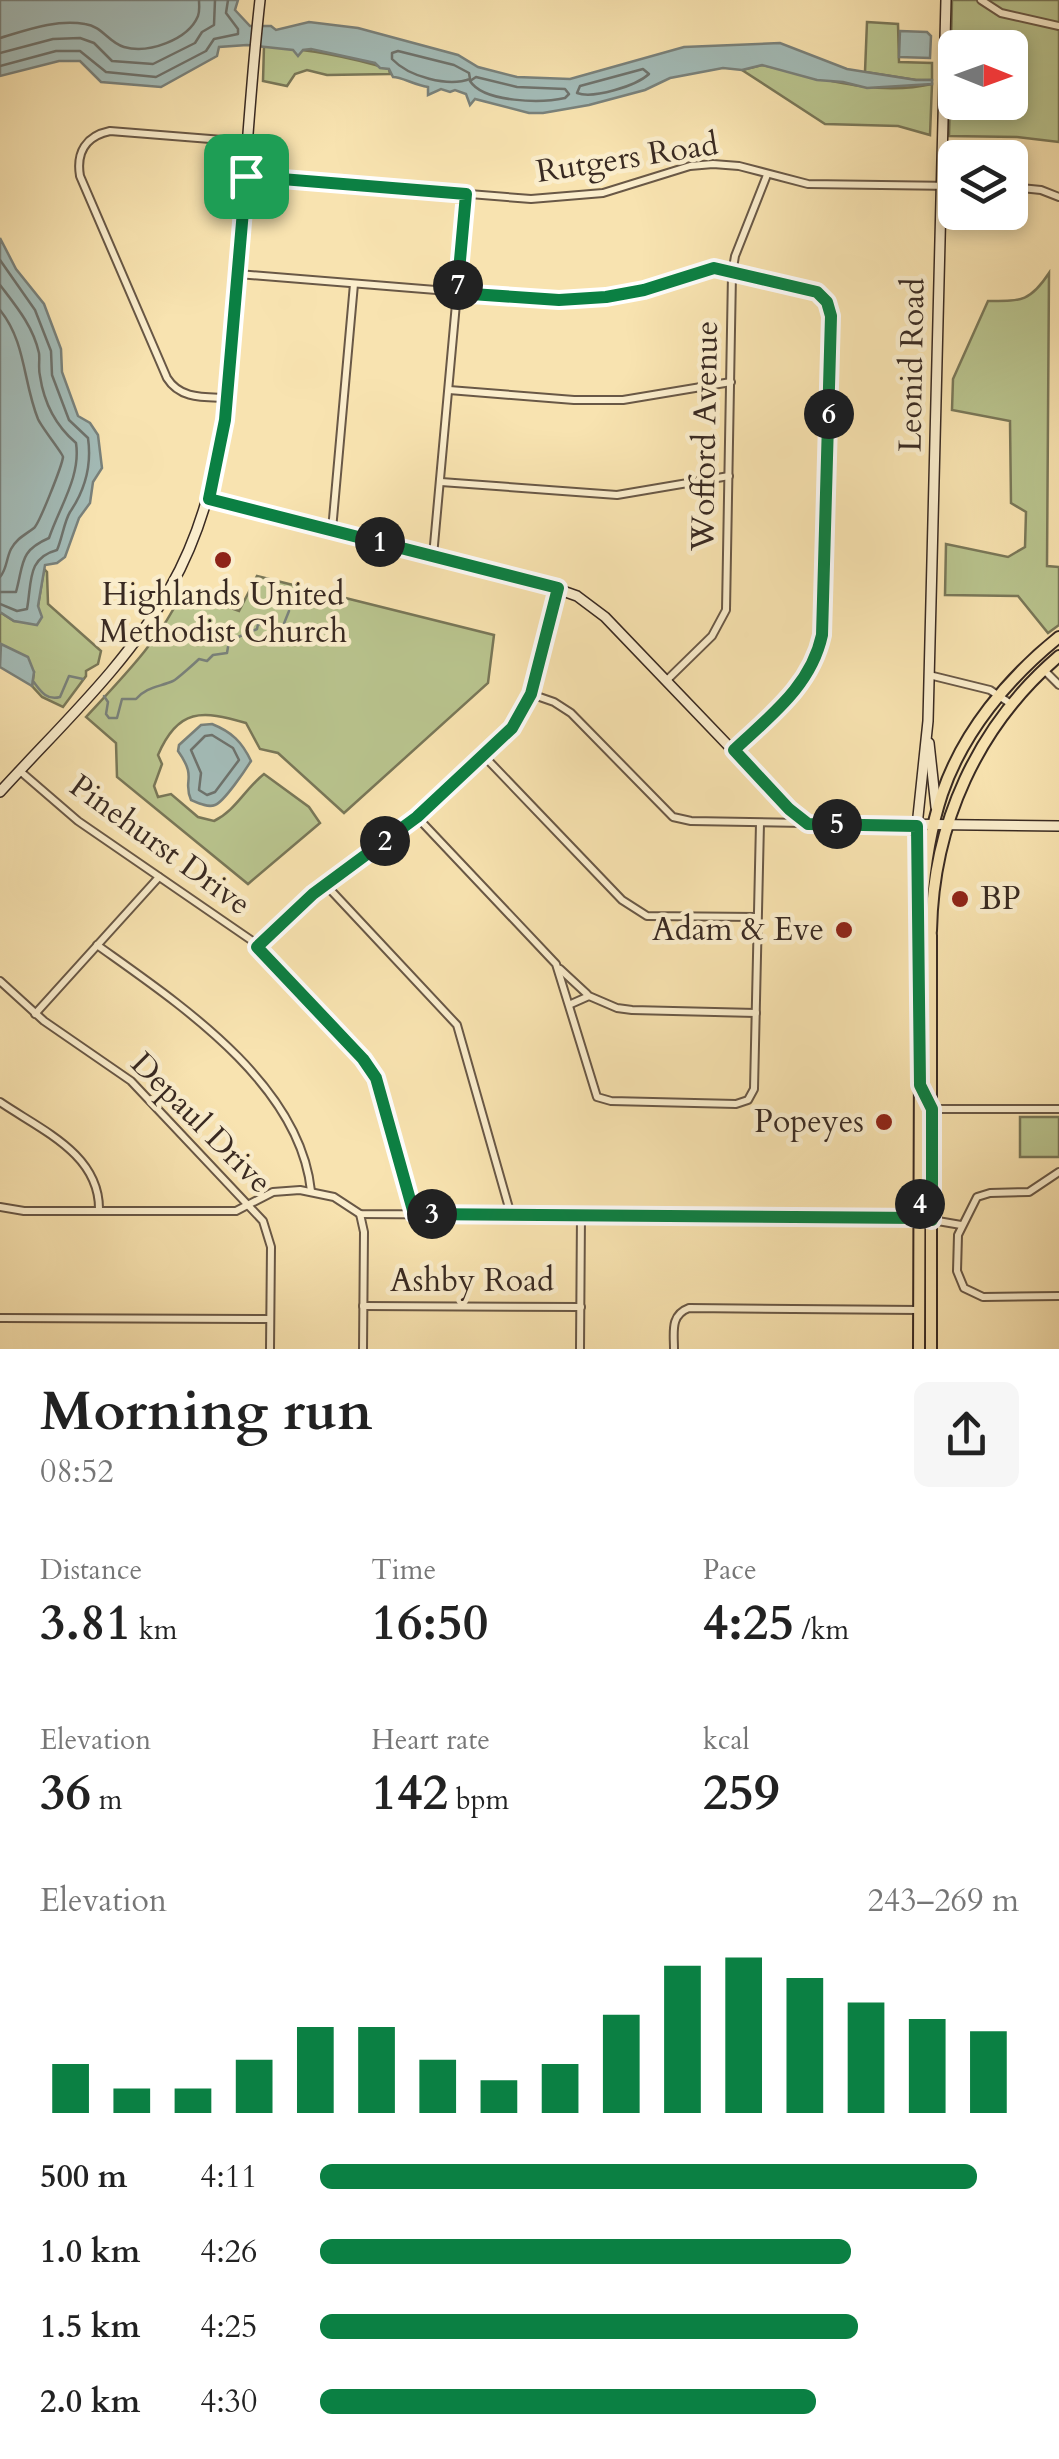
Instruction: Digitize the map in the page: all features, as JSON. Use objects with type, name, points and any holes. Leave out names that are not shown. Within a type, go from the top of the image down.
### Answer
[{"type":"main road","points":[[919,1349],[932,1109],[932,889],[942,794],[959,756],[999,696],[1059,637]]},
{"type":"main road","points":[[931,1349],[932,1240],[920,1204],[920,946],[924,882],[940,825],[975,758],[1011,704],[1059,656]]},
{"type":"main road","points":[[917,826],[920,946]]},
{"type":"street","points":[[0,792],[151,618],[190,548],[209,499],[227,398],[260,0]]},
{"type":"street","name":"Leonid Road","points":[[942,140],[946,0]]},
{"type":"street","points":[[981,0],[1001,13],[1059,26]]},
{"type":"street","points":[[227,398],[188,395],[166,378],[80,176],[78,163],[89,140],[110,130],[249,142]]},
{"type":"street","name":"Rutgers Road","points":[[246,176],[531,200],[582,196],[701,164],[727,164],[808,184],[938,186]]},
{"type":"street","name":"Wofford Avenue","points":[[666,680],[712,636],[726,610],[732,274],[767,175]]},
{"type":"street","points":[[1028,189],[1059,197]]},
{"type":"street","points":[[434,556],[466,194]]},
{"type":"street","name":"Leonid Road","points":[[917,826],[928,732],[940,230]]},
{"type":"street","points":[[238,274],[582,300],[644,290],[706,270],[725,269],[732,274],[817,292],[827,302],[831,316],[822,635],[812,666],[799,687],[734,750]]},
{"type":"street","points":[[332,530],[354,284]]},
{"type":"street","points":[[449,390],[623,400],[732,382]]},
{"type":"street","points":[[441,482],[617,495],[729,476]]},
{"type":"street","points":[[209,499],[558,588],[596,608],[789,809],[808,824]]},
{"type":"street","points":[[257,947],[324,884],[417,817],[520,720],[531,694],[558,588]]},
{"type":"street","points":[[1044,670],[1059,684]]},
{"type":"street","points":[[930,675],[990,690],[1011,704]]},
{"type":"street","points":[[531,694],[571,713],[672,817],[692,822],[1059,826]]},
{"type":"street","name":"Leonid Road","points":[[928,732],[940,825]]},
{"type":"street","points":[[484,756],[639,913],[758,917]]},
{"type":"street","name":"Pinehurst Drive","points":[[20,770],[78,821],[257,947],[363,1059],[376,1078],[414,1214]]},
{"type":"street","points":[[417,817],[590,996],[632,1010],[756,1013]]},
{"type":"street","points":[[556,964],[594,1092],[601,1099],[736,1104],[748,1100],[754,1089],[760,823]]},
{"type":"street","points":[[36,1014],[159,877]]},
{"type":"street","points":[[324,884],[457,1025],[511,1215]]},
{"type":"street","points":[[97,945],[195,1015],[268,1092],[298,1136],[311,1191]]},
{"type":"street","points":[[920,966],[926,972],[932,994]]},
{"type":"street","name":"Depaul Drive","points":[[0,982],[36,1014],[131,1081],[263,1222],[270,1242],[270,1349]]},
{"type":"street","points":[[571,1004],[590,996]]},
{"type":"street","points":[[920,1085],[932,1109],[1059,1109]]},
{"type":"street","points":[[0,1102],[82,1160],[96,1183],[98,1210]]},
{"type":"street","points":[[1059,1172],[1029,1192],[984,1194],[971,1204],[961,1225],[957,1271],[964,1288],[983,1297],[1059,1296]]},
{"type":"street","points":[[0,1207],[24,1211],[236,1211],[273,1192],[311,1191],[342,1200],[360,1214],[926,1219],[961,1225]]},
{"type":"street","points":[[360,1214],[364,1232],[363,1349]]},
{"type":"street","points":[[580,1349],[581,1215]]},
{"type":"street","name":"Ashby Road","points":[[363,1306],[581,1307]]},
{"type":"street","points":[[674,1349],[674,1322],[688,1308],[919,1310]]},
{"type":"street","points":[[0,1318],[270,1318]]},
{"type":"green space","points":[[952,0],[1059,0],[1059,142],[949,136],[949,120],[1028,120],[1028,30],[951,30]]},
{"type":"green space","points":[[867,22],[898,24],[899,62],[932,63],[932,80],[865,72]]},
{"type":"green space","points":[[264,46],[344,57],[389,69],[390,74],[327,75],[307,70],[295,74],[287,86],[263,81]]},
{"type":"green space","points":[[762,65],[867,87],[932,84],[930,135],[898,126],[825,124],[742,70]]},
{"type":"green space","points":[[1049,273],[1047,566],[1059,567],[1059,625],[1048,633],[1018,596],[945,595],[946,544],[1008,557],[1025,547],[1026,512],[1011,503],[1010,421],[952,410],[953,379],[988,301],[1024,298]]},
{"type":"green space","points":[[44,569],[48,604],[101,651],[98,664],[86,671],[63,707],[42,697],[32,686],[34,672],[0,644],[0,612],[14,621],[31,621],[38,606]]},
{"type":"green space","points":[[257,576],[494,635],[488,683],[344,813],[278,753],[260,749],[246,723],[204,715],[193,716],[174,728],[158,755],[162,764],[154,786],[158,797],[171,794],[198,817],[214,821],[228,812],[264,774],[309,807],[320,823],[248,884],[117,777],[116,743],[86,717],[152,642],[183,591],[239,611]]},
{"type":"green space","points":[[1020,1117],[1059,1117],[1059,1157],[1020,1157]]},
{"type":"water","points":[[0,0],[238,0],[235,10],[250,26],[271,26],[276,30],[309,22],[358,28],[458,55],[478,67],[517,77],[570,79],[684,47],[780,43],[847,69],[932,80],[932,84],[867,88],[762,65],[670,78],[645,90],[589,105],[529,113],[475,99],[470,105],[466,94],[455,90],[441,89],[428,95],[428,87],[393,77],[389,69],[375,63],[311,49],[298,56],[293,50],[247,45],[219,47],[217,56],[161,87],[101,82],[80,61],[59,61],[0,76]]},
{"type":"water","points":[[900,31],[927,32],[931,36],[930,58],[899,57]]},
{"type":"water","points":[[0,238],[16,269],[44,304],[61,349],[62,372],[78,416],[90,423],[98,435],[102,468],[65,557],[45,565],[38,606],[42,617],[37,625],[14,621],[0,612]]},
{"type":"water","points":[[1,644],[28,657],[34,672],[32,686],[0,667]]},
{"type":"water","points":[[212,724],[236,738],[251,761],[224,798],[209,806],[191,800],[189,774],[178,751],[179,745],[201,725]]},
{"type":"waterway","points":[[104,696],[108,702],[106,714],[117,718],[122,699],[136,699],[173,681],[199,659],[207,661],[213,655],[227,653],[229,641],[257,629],[258,624],[283,626],[289,611]]},
{"type":"waterway","points":[[33,681],[44,694],[55,698],[60,697],[69,676],[83,679]]},
{"type":"place","name":"Highlands United Methodist Church","points":[[223,560]]},
{"type":"place","name":"BP","points":[[960,899]]},
{"type":"place","name":"Adam & Eve","points":[[844,930]]},
{"type":"place","name":"Popeyes","points":[[884,1122]]},
{"type":"route","points":[[246,176],[466,194],[457,293],[559,300],[606,297],[644,290],[714,268],[817,292],[827,302],[831,316],[822,635],[812,666],[799,687],[734,750],[808,824],[917,826],[920,1085],[932,1109],[932,1220],[926,1218],[920,1204],[920,1218],[414,1214],[376,1078],[363,1059],[257,947],[313,894],[417,817],[520,720],[531,694],[558,588],[209,499],[225,420],[246,176]]}]
